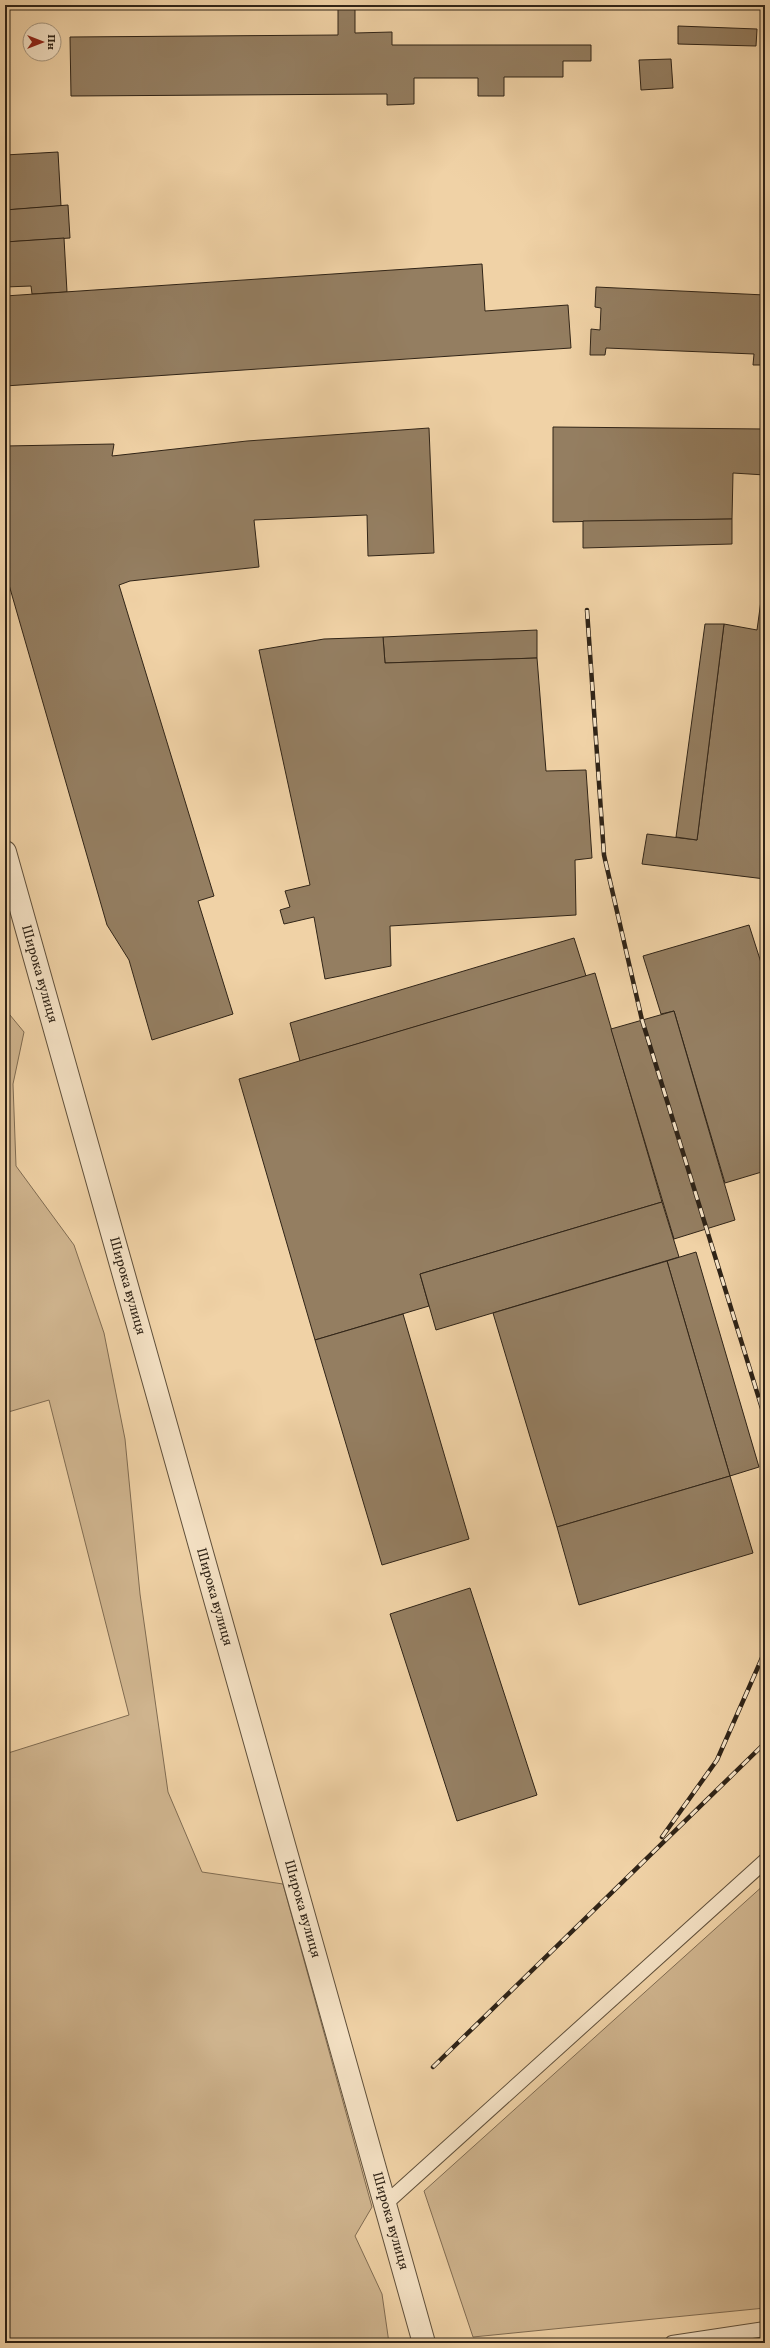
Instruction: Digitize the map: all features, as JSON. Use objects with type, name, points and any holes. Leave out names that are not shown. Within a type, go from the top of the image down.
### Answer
[{"type":"street","name":"Широка вулиця","points":[[5,852],[424,2343]]},
{"type":"lane","points":[[385,2204],[765,1861]]},
{"type":"lane","points":[[672,2343],[765,2329]]},
{"type":"shaded area","points":[[5,1009],[24,1032],[13,1084],[16,1166],[74,1245],[104,1333],[125,1439],[140,1594],[168,1792],[202,1872],[283,1884],[372,2207],[355,2236],[382,2294],[389,2343],[5,2343],[5,1754],[129,1715],[49,1400],[5,1413]]},
{"type":"shaded area","points":[[765,1884],[765,2308],[473,2337],[424,2191]]},
{"type":"building","points":[[338,5],[355,5],[355,33],[392,32],[392,45],[591,45],[591,61],[563,61],[563,77],[504,77],[504,96],[478,96],[478,78],[414,78],[414,104],[387,105],[387,94],[71,96],[70,37],[338,35]]},
{"type":"building","points":[[678,26],[757,29],[756,46],[678,44]]},
{"type":"building","points":[[671,59],[673,88],[641,90],[639,60]]},
{"type":"building","points":[[58,152],[61,206],[5,210],[5,155]]},
{"type":"building","points":[[68,205],[70,238],[5,242],[5,210]]},
{"type":"building","points":[[64,238],[67,292],[32,294],[31,286],[5,287],[5,242]]},
{"type":"building","points":[[482,264],[485,311],[568,305],[571,348],[5,386],[5,296]]},
{"type":"building","points":[[596,287],[765,295],[765,365],[753,365],[754,354],[606,348],[605,355],[590,355],[591,329],[600,330],[601,308],[595,307]]},
{"type":"building","points":[[553,427],[765,429],[765,475],[733,473],[732,519],[553,522]]},
{"type":"building","points":[[429,428],[434,553],[368,556],[367,515],[254,520],[259,567],[130,581],[119,585],[214,896],[198,901],[233,1014],[152,1040],[129,960],[107,925],[5,571],[5,446],[114,444],[112,456],[247,441]]},
{"type":"building","points":[[732,519],[732,544],[583,548],[583,521]]},
{"type":"building","points":[[765,571],[765,879],[642,864],[647,834],[697,840],[724,624],[757,630]]},
{"type":"building","points":[[705,624],[724,624],[697,840],[676,837]]},
{"type":"building","points":[[537,630],[537,658],[385,663],[383,637]]},
{"type":"building","points":[[383,637],[385,663],[537,658],[546,771],[586,770],[592,858],[575,860],[576,915],[390,926],[391,966],[325,979],[314,917],[284,924],[280,910],[290,907],[285,891],[310,885],[259,650],[324,639]]},
{"type":"building","points":[[749,925],[765,975],[765,1171],[725,1183],[674,1011],[661,1014],[643,956]]},
{"type":"building","points":[[574,938],[586,976],[300,1061],[290,1023]]},
{"type":"building","points":[[595,973],[662,1202],[420,1274],[429,1306],[315,1340],[239,1079]]},
{"type":"building","points":[[674,1011],[735,1220],[674,1239],[611,1029]]},
{"type":"building","points":[[662,1202],[679,1257],[436,1330],[420,1274]]},
{"type":"building","points":[[696,1252],[759,1467],[730,1476],[667,1261]]},
{"type":"building","points":[[667,1261],[730,1476],[557,1527],[493,1313]]},
{"type":"building","points":[[403,1314],[469,1539],[382,1565],[315,1340]]},
{"type":"building","points":[[730,1476],[753,1553],[579,1605],[557,1527]]},
{"type":"building","points":[[470,1588],[537,1795],[457,1821],[390,1614]]},
{"type":"railway","points":[[587,610],[604,855],[642,1020],[765,1418]]},
{"type":"railway","points":[[662,1837],[717,1760],[762,1658],[765,1646]]},
{"type":"railway","points":[[433,2067],[765,1743]]}]
